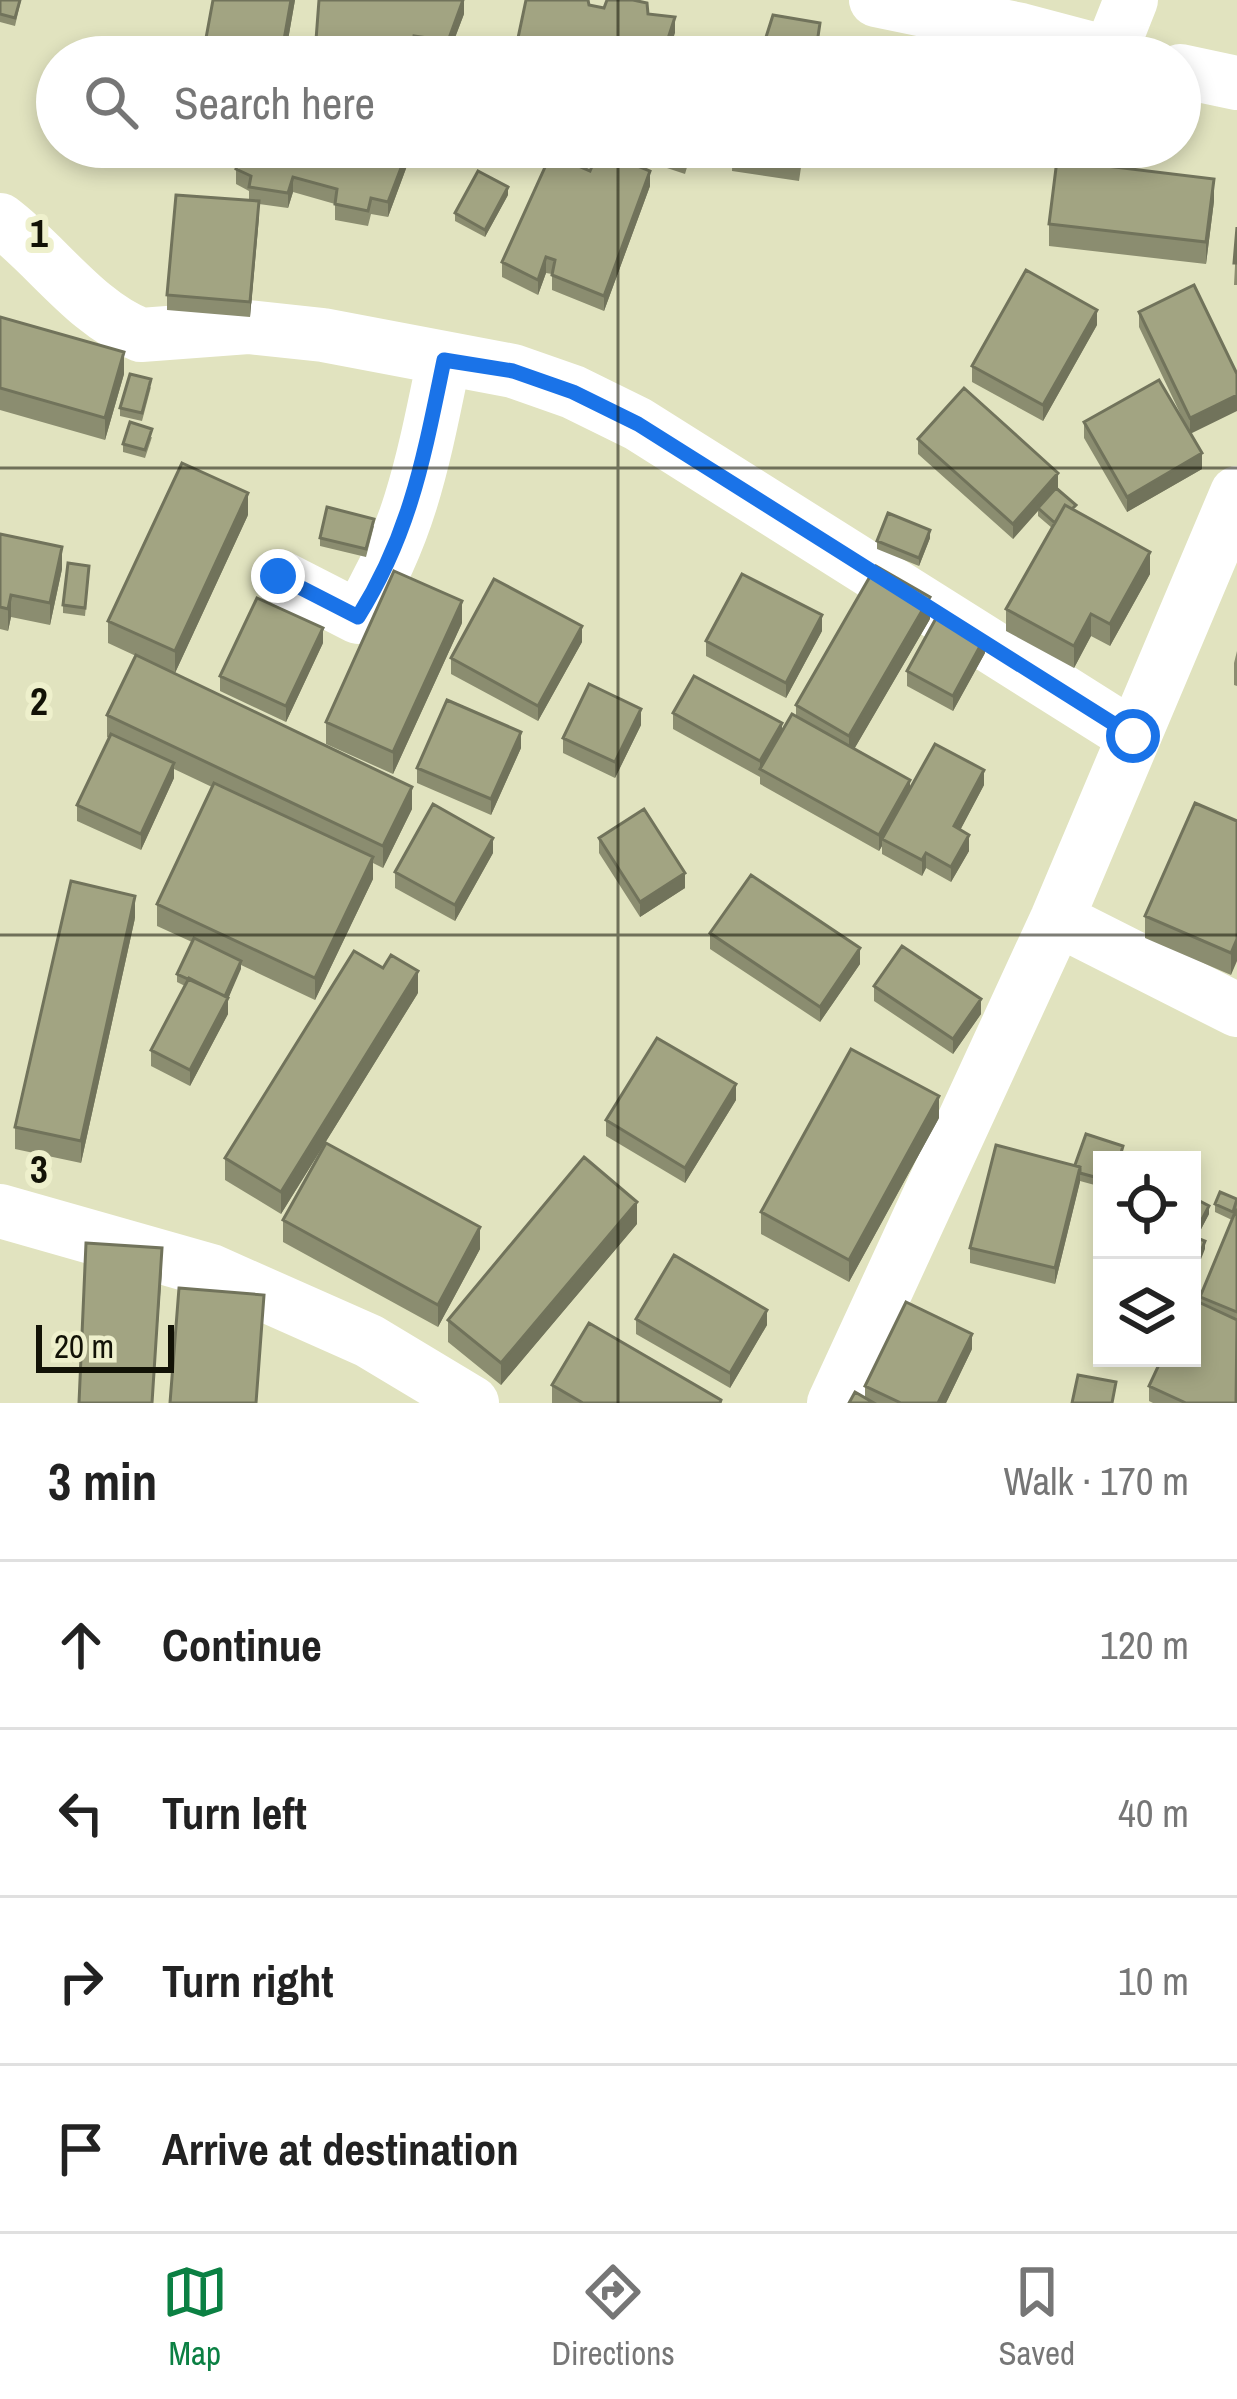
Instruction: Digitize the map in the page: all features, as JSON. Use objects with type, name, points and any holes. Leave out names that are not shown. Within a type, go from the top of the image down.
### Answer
[{"type":"street","points":[[876,0],[1045,36]]},
{"type":"street","points":[[1122,36],[1131,0]]},
{"type":"street","points":[[1201,75],[1237,83]]},
{"type":"street","points":[[0,220],[88,299],[125,329],[140,335],[248,327],[323,335],[513,371],[573,392],[638,424],[1133,736]]},
{"type":"street","points":[[278,576],[358,617],[404,530],[444,360]]},
{"type":"street","points":[[834,1403],[1057,919],[1237,493]]},
{"type":"street","points":[[1057,919],[1237,1010]]},
{"type":"street","points":[[0,1211],[211,1271],[369,1341],[472,1403]]},
{"type":"building","points":[[0,0],[20,0],[15,18],[0,14]]},
{"type":"building","points":[[213,0],[291,0],[285,36],[206,36]]},
{"type":"building","points":[[319,0],[463,0],[450,36],[316,36]]},
{"type":"building","points":[[526,0],[588,0],[589,5],[604,8],[607,0],[633,0],[647,3],[648,14],[675,17],[669,36],[518,36]]},
{"type":"building","points":[[773,15],[820,23],[818,36],[766,36]]},
{"type":"building","points":[[401,168],[388,202],[371,198],[368,211],[335,204],[337,189],[293,177],[288,193],[249,187],[251,176],[236,169]]},
{"type":"building","points":[[545,168],[650,171],[604,296],[552,275],[555,260],[546,257],[538,280],[502,262]]},
{"type":"building","points":[[1056,168],[1123,168],[1214,179],[1206,242],[1049,224]]},
{"type":"building","points":[[478,171],[508,187],[485,230],[455,213]]},
{"type":"building","points":[[176,195],[259,201],[250,302],[167,295]]},
{"type":"building","points":[[1026,270],[1097,310],[1043,405],[972,366]]},
{"type":"building","points":[[1194,285],[1237,374],[1237,395],[1190,418],[1139,312]]},
{"type":"building","points":[[0,317],[124,352],[105,418],[0,388]]},
{"type":"building","points":[[130,374],[151,379],[142,413],[120,408]]},
{"type":"building","points":[[1159,380],[1202,453],[1127,497],[1084,422]]},
{"type":"building","points":[[964,388],[1058,473],[1013,524],[918,439]]},
{"type":"building","points":[[130,422],[152,429],[145,450],[123,444]]},
{"type":"building","points":[[182,463],[248,493],[175,651],[108,621]]},
{"type":"building","points":[[1056,488],[1076,505],[1072,509],[1065,505],[1055,523],[1038,508]]},
{"type":"building","points":[[1065,505],[1150,552],[1110,624],[1091,614],[1074,646],[1006,609]]},
{"type":"building","points":[[327,507],[374,519],[366,549],[320,538]]},
{"type":"building","points":[[888,513],[930,530],[919,558],[877,541]]},
{"type":"building","points":[[0,534],[62,547],[50,603],[11,595],[8,609],[0,607]]},
{"type":"building","points":[[68,563],[89,566],[85,608],[63,605]]},
{"type":"building","points":[[876,566],[930,597],[849,736],[796,705]]},
{"type":"building","points":[[394,571],[462,601],[393,752],[326,722]]},
{"type":"building","points":[[742,574],[822,615],[786,683],[706,641]]},
{"type":"building","points":[[494,579],[582,626],[538,706],[451,658]]},
{"type":"building","points":[[257,598],[323,628],[286,706],[220,676]]},
{"type":"building","points":[[940,611],[985,637],[953,696],[907,671]]},
{"type":"building","points":[[136,655],[412,787],[383,846],[107,715]]},
{"type":"building","points":[[694,676],[782,723],[760,761],[673,713]]},
{"type":"building","points":[[589,684],[641,709],[615,762],[563,738]]},
{"type":"building","points":[[447,700],[521,732],[491,799],[417,768]]},
{"type":"building","points":[[792,714],[910,780],[879,835],[760,769]]},
{"type":"building","points":[[111,734],[174,763],[141,834],[77,805]]},
{"type":"building","points":[[935,744],[984,770],[954,826],[969,835],[951,867],[926,853],[922,860],[882,839]]},
{"type":"building","points":[[214,783],[373,857],[315,978],[157,904]]},
{"type":"building","points":[[1195,803],[1237,821],[1237,939],[1231,953],[1145,916]]},
{"type":"building","points":[[433,804],[493,838],[455,905],[395,872]]},
{"type":"building","points":[[644,809],[685,873],[640,902],[599,838]]},
{"type":"building","points":[[751,875],[860,948],[820,1007],[710,933]]},
{"type":"building","points":[[71,881],[135,896],[81,1141],[15,1127]]},
{"type":"building","points":[[194,938],[241,961],[225,996],[177,974]]},
{"type":"building","points":[[902,946],[981,999],[953,1039],[874,986]]},
{"type":"building","points":[[354,951],[383,968],[391,955],[418,971],[281,1192],[225,1158]]},
{"type":"building","points":[[189,978],[228,998],[190,1070],[151,1050]]},
{"type":"building","points":[[657,1038],[736,1084],[685,1168],[606,1120]]},
{"type":"building","points":[[851,1049],[939,1096],[849,1260],[761,1212]]},
{"type":"building","points":[[1086,1134],[1123,1146],[1122,1151],[1093,1151],[1093,1177],[1080,1173],[1075,1165]]},
{"type":"building","points":[[326,1143],[480,1227],[438,1305],[283,1220]]},
{"type":"building","points":[[996,1145],[1080,1167],[1055,1268],[970,1248]]},
{"type":"building","points":[[584,1157],[637,1202],[501,1363],[448,1320]]},
{"type":"building","points":[[1220,1192],[1237,1199],[1233,1212],[1215,1204]]},
{"type":"building","points":[[1236,1210],[1237,1210],[1237,1312],[1201,1295]]},
{"type":"building","points":[[86,1243],[162,1248],[152,1403],[79,1403]]},
{"type":"building","points":[[674,1255],[767,1310],[730,1373],[636,1319]]},
{"type":"building","points":[[179,1288],[264,1295],[256,1403],[170,1403]]},
{"type":"building","points":[[906,1302],[972,1334],[938,1403],[901,1403],[865,1386]]},
{"type":"building","points":[[1201,1303],[1237,1320],[1236,1403],[1186,1403],[1149,1386],[1158,1367],[1201,1367]]},
{"type":"building","points":[[589,1323],[720,1403],[583,1403],[552,1385]]},
{"type":"building","points":[[1078,1375],[1116,1382],[1112,1403],[1072,1403]]},
{"type":"building","points":[[855,1392],[874,1403],[849,1403]]},
{"type":"route","points":[[278,576],[358,617],[404,530],[444,360],[513,371],[573,392],[638,424],[1133,736]]}]
